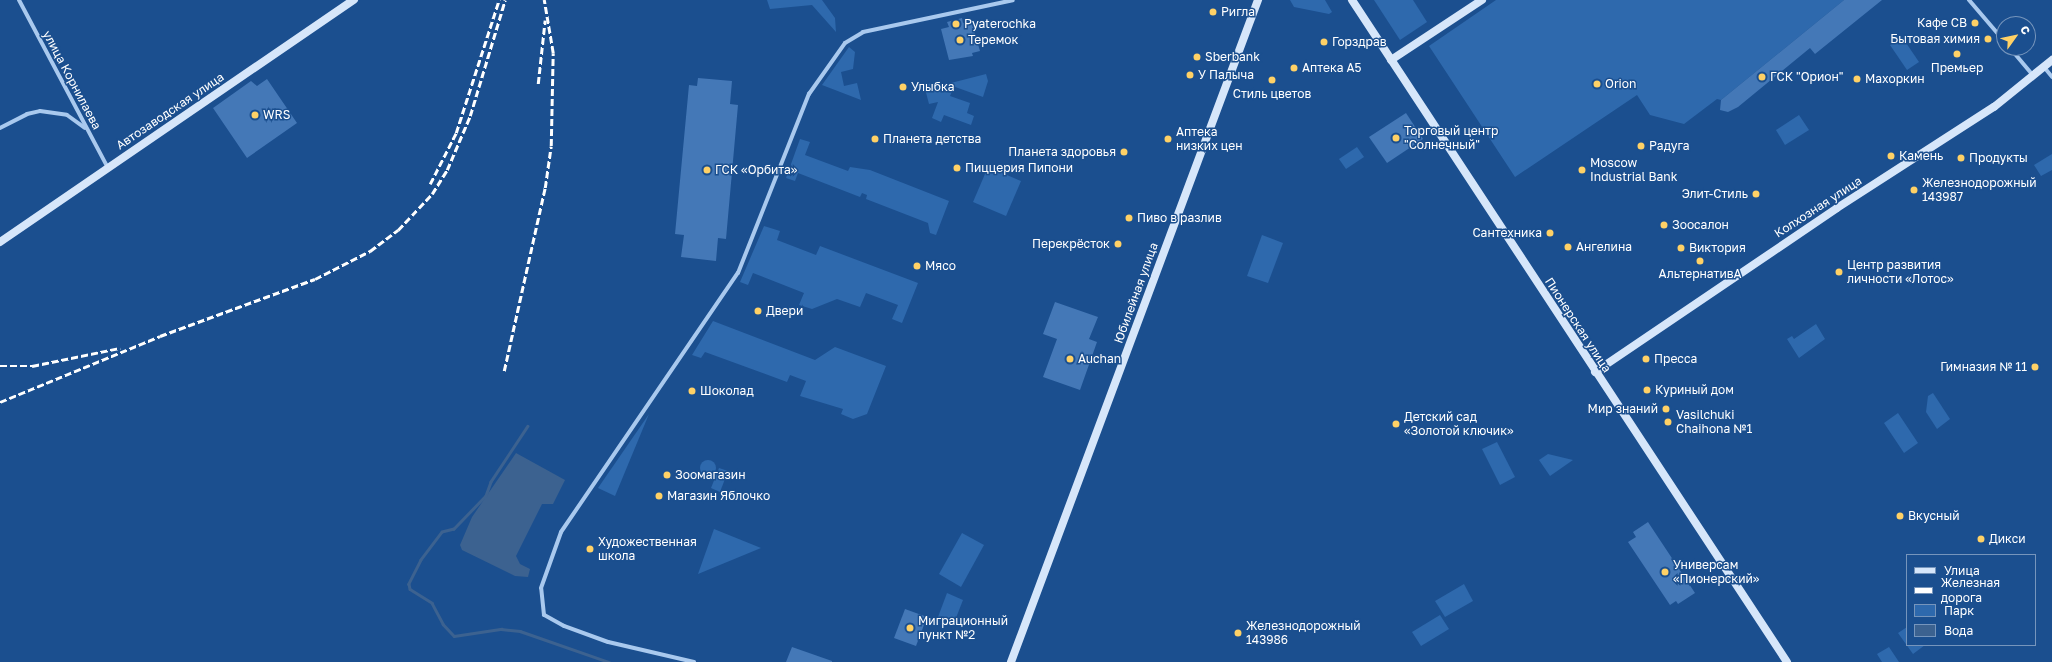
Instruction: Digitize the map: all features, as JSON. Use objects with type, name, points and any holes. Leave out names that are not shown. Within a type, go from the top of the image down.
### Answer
[{"type":"street","name":"улица Корнилаева","points":[[19,0],[108,169]]},
{"type":"street","name":"Автозаводская улица","points":[[0,242],[354,0]]},
{"type":"street","points":[[694,662],[608,642],[564,626],[544,615],[541,588],[561,532],[738,273],[809,94],[845,43],[863,32],[1013,0]]},
{"type":"street","name":"Юбилейная улица","points":[[1011,662],[1258,0]]},
{"type":"street","name":"Пионерская улица","points":[[1352,0],[1594,372],[1787,662]]},
{"type":"street","points":[[1391,60],[1482,0]]},
{"type":"street","points":[[1969,0],[1996,32]]},
{"type":"street","points":[[2017,56],[2033,76]]},
{"type":"street","name":"Колхозная улица","points":[[1594,372],[1837,208],[1994,107],[2052,60]]},
{"type":"street","points":[[2044,67],[2052,77]]},
{"type":"street","points":[[0,128],[27,114],[40,110],[67,115],[88,131]]},
{"type":"green space","points":[[767,0],[822,0],[835,18],[836,32],[812,5],[770,9]]},
{"type":"green space","points":[[1290,0],[1325,0],[1332,12],[1329,14],[1294,7]]},
{"type":"green space","points":[[1374,0],[1413,0],[1427,22],[1400,40]]},
{"type":"green space","name":"Orion","points":[[1496,0],[1844,0],[1721,100],[1717,99],[1684,124],[1650,115],[1637,95],[1515,177],[1429,46]]},
{"type":"green space","points":[[1902,37],[1919,62],[1907,70],[1890,45]]},
{"type":"green space","points":[[849,47],[855,52],[853,69],[841,72],[844,86],[857,83],[861,100],[822,85]]},
{"type":"green space","points":[[986,74],[988,81],[983,97],[947,84]]},
{"type":"green space","points":[[940,81],[941,85],[953,89],[950,96],[970,103],[967,113],[974,116],[971,125],[944,115],[941,122],[932,118],[938,102],[929,104],[924,85]]},
{"type":"green space","points":[[1799,115],[1809,130],[1785,145],[1776,130]]},
{"type":"green space","points":[[800,139],[810,142],[805,155],[848,171],[850,167],[870,170],[949,201],[936,235],[930,233],[928,223],[866,199],[867,195],[862,193],[860,197],[798,173],[795,181],[786,178]]},
{"type":"green space","points":[[1357,147],[1364,157],[1346,169],[1339,159]]},
{"type":"green space","points":[[2052,154],[2052,170],[2041,176],[2034,165]]},
{"type":"green space","points":[[988,167],[1021,181],[1006,216],[973,202]]},
{"type":"green space","points":[[764,226],[780,231],[777,240],[816,255],[820,246],[918,283],[902,323],[892,319],[898,305],[866,293],[860,307],[837,299],[812,309],[799,305],[804,293],[753,273],[748,285],[740,282]]},
{"type":"green space","points":[[1262,235],[1283,243],[1268,283],[1247,276]]},
{"type":"green space","points":[[713,321],[815,360],[835,347],[886,366],[867,414],[853,419],[841,414],[843,409],[800,396],[806,381],[790,375],[787,382],[705,352],[701,358],[692,355]]},
{"type":"green space","points":[[1816,324],[1825,339],[1799,358],[1787,339],[1792,336],[1794,339]]},
{"type":"green space","points":[[1933,393],[1950,419],[1937,429],[1926,412],[1928,396]]},
{"type":"green space","points":[[1898,413],[1918,443],[1904,453],[1884,423]]},
{"type":"green space","points":[[649,414],[615,496],[598,488]]},
{"type":"green space","points":[[1497,442],[1515,477],[1500,485],[1482,449]]},
{"type":"green space","points":[[1548,454],[1573,460],[1550,476],[1539,460]]},
{"type":"green space","points":[[708,460],[714,462],[716,468],[714,474],[708,476],[702,474],[700,468],[702,462]]},
{"type":"green space","points":[[719,468],[728,471],[720,492],[711,488]]},
{"type":"green space","points":[[714,529],[761,548],[698,574]]},
{"type":"green space","points":[[962,533],[984,545],[961,587],[939,574]]},
{"type":"green space","points":[[1464,584],[1473,601],[1445,617],[1435,601]]},
{"type":"green space","points":[[947,593],[963,600],[954,623],[938,617]]},
{"type":"green space","points":[[1440,615],[1449,629],[1421,646],[1412,632]]},
{"type":"green space","points":[[1906,628],[1906,644],[1898,633]]},
{"type":"green space","points":[[1907,646],[1924,646],[1913,654]]},
{"type":"green space","points":[[1889,647],[1899,662],[1882,662],[1877,654]]},
{"type":"water","points":[[516,453],[565,480],[553,504],[542,504],[516,556],[520,564],[530,569],[528,577],[515,576],[462,550],[460,545],[472,517]]},
{"type":"building","name":"ГСК \"Орион\"","points":[[1844,0],[1882,0],[1815,54],[1810,48],[1738,107],[1728,112],[1720,110],[1721,100]]},
{"type":"building","name":"Теремок","points":[[962,18],[963,23],[971,21],[980,51],[972,53],[973,56],[949,60],[941,29],[949,27],[947,22]]},
{"type":"building","name":"ГСК «Орбита»","points":[[698,78],[732,81],[730,104],[738,105],[726,239],[718,238],[716,261],[681,257],[684,235],[675,234],[689,85],[697,86]]},
{"type":"building","name":"WRS","points":[[267,79],[297,123],[247,158],[213,108],[251,81],[257,86]]},
{"type":"building","name":"Торговый центр \"Солнечный\"","points":[[1406,113],[1423,139],[1387,163],[1369,137]]},
{"type":"building","name":"Auchan","points":[[1055,302],[1098,317],[1089,339],[1097,342],[1080,390],[1043,377],[1057,339],[1043,334]]},
{"type":"building","name":"Универсам «Пионерский»","points":[[1648,522],[1695,593],[1678,604],[1676,601],[1670,605],[1628,542],[1636,537],[1633,532]]},
{"type":"building","name":"Миграционный пункт №2","points":[[905,609],[927,617],[916,646],[894,638]]},
{"type":"building","points":[[792,647],[832,661],[832,662],[786,662]]},
{"type":"waterway","points":[[528,426],[491,482],[486,496],[454,529],[442,532],[421,560],[409,584],[410,589],[432,603],[443,624],[454,636],[501,629],[520,631],[609,662]]},
{"type":"railway","points":[[430,184],[456,133],[499,0]]},
{"type":"railway","points":[[0,402],[160,336],[315,279],[370,251],[398,230],[432,194],[447,170],[470,116],[505,0]]},
{"type":"railway","points":[[504,371],[545,188],[551,146],[553,53],[544,0]]},
{"type":"railway","points":[[538,84],[545,20]]},
{"type":"railway","points":[[0,366],[32,366],[120,348]]},
{"type":"place","name":"Ригла","points":[[1213,12]]},
{"type":"place","name":"Кафе СВ","points":[[1975,23]]},
{"type":"place","name":"Pyaterochka","points":[[956,24]]},
{"type":"place","name":"Бытовая химия","points":[[1988,39]]},
{"type":"place","name":"Теремок","points":[[960,40]]},
{"type":"place","name":"Горздрав","points":[[1324,42]]},
{"type":"place","name":"Премьер","points":[[1957,54]]},
{"type":"place","name":"Sberbank","points":[[1197,57]]},
{"type":"place","name":"Аптека А5","points":[[1294,68]]},
{"type":"place","name":"У Палыча","points":[[1190,75]]},
{"type":"place","name":"ГСК \"Орион\"","points":[[1762,77]]},
{"type":"place","name":"Махоркин","points":[[1857,79]]},
{"type":"place","name":"Стиль цветов","points":[[1272,80]]},
{"type":"place","name":"Orion","points":[[1597,84]]},
{"type":"place","name":"Улыбка","points":[[903,87]]},
{"type":"place","name":"WRS","points":[[255,115]]},
{"type":"place","name":"Торговый центр \"Солнечный\"","points":[[1396,138]]},
{"type":"place","name":"Планета детства","points":[[875,139]]},
{"type":"place","name":"Аптека низких цен","points":[[1168,139]]},
{"type":"place","name":"Радуга","points":[[1641,146]]},
{"type":"place","name":"Планета здоровья","points":[[1124,152]]},
{"type":"place","name":"Камень","points":[[1891,156]]},
{"type":"place","name":"Продукты","points":[[1961,158]]},
{"type":"place","name":"Пиццерия Пипони","points":[[957,168]]},
{"type":"place","name":"ГСК «Орбита»","points":[[707,170]]},
{"type":"place","name":"Moscow Industrial Bank","points":[[1582,170]]},
{"type":"place","name":"Железнодорожный 143987","points":[[1914,190]]},
{"type":"place","name":"Элит-Cтиль","points":[[1756,194]]},
{"type":"place","name":"Пиво в разлив","points":[[1129,218]]},
{"type":"place","name":"Зоосалон","points":[[1664,225]]},
{"type":"place","name":"Сантехника","points":[[1550,233]]},
{"type":"place","name":"Перекрёсток","points":[[1118,244]]},
{"type":"place","name":"Ангелина","points":[[1568,247]]},
{"type":"place","name":"Виктория","points":[[1681,248]]},
{"type":"place","name":"АльтернативА","points":[[1700,261]]},
{"type":"place","name":"Мясо","points":[[917,266]]},
{"type":"place","name":"Центр развития личности «Лотос»","points":[[1839,272]]},
{"type":"place","name":"Двери","points":[[758,311]]},
{"type":"place","name":"Auchan","points":[[1070,359]]},
{"type":"place","name":"Пресса","points":[[1646,359]]},
{"type":"place","name":"Гимназия № 11","points":[[2035,367]]},
{"type":"place","name":"Куриный дом","points":[[1647,390]]},
{"type":"place","name":"Шоколад","points":[[692,391]]},
{"type":"place","name":"Мир знаний","points":[[1666,409]]},
{"type":"place","name":"Vasilchuki Chaihona №1","points":[[1668,422]]},
{"type":"place","name":"Детский сад «Золотой ключик»","points":[[1396,424]]},
{"type":"place","name":"Зоомагазин","points":[[667,475]]},
{"type":"place","name":"Магазин Яблочко","points":[[659,496]]},
{"type":"place","name":"Вкусный","points":[[1900,516]]},
{"type":"place","name":"Дикси","points":[[1981,539]]},
{"type":"place","name":"Художественная школа","points":[[590,549]]},
{"type":"place","name":"Универсам «Пионерский»","points":[[1665,572]]},
{"type":"place","name":"Миграционный пункт №2","points":[[910,628]]},
{"type":"place","name":"Железнодорожный 143986","points":[[1238,633]]}]
